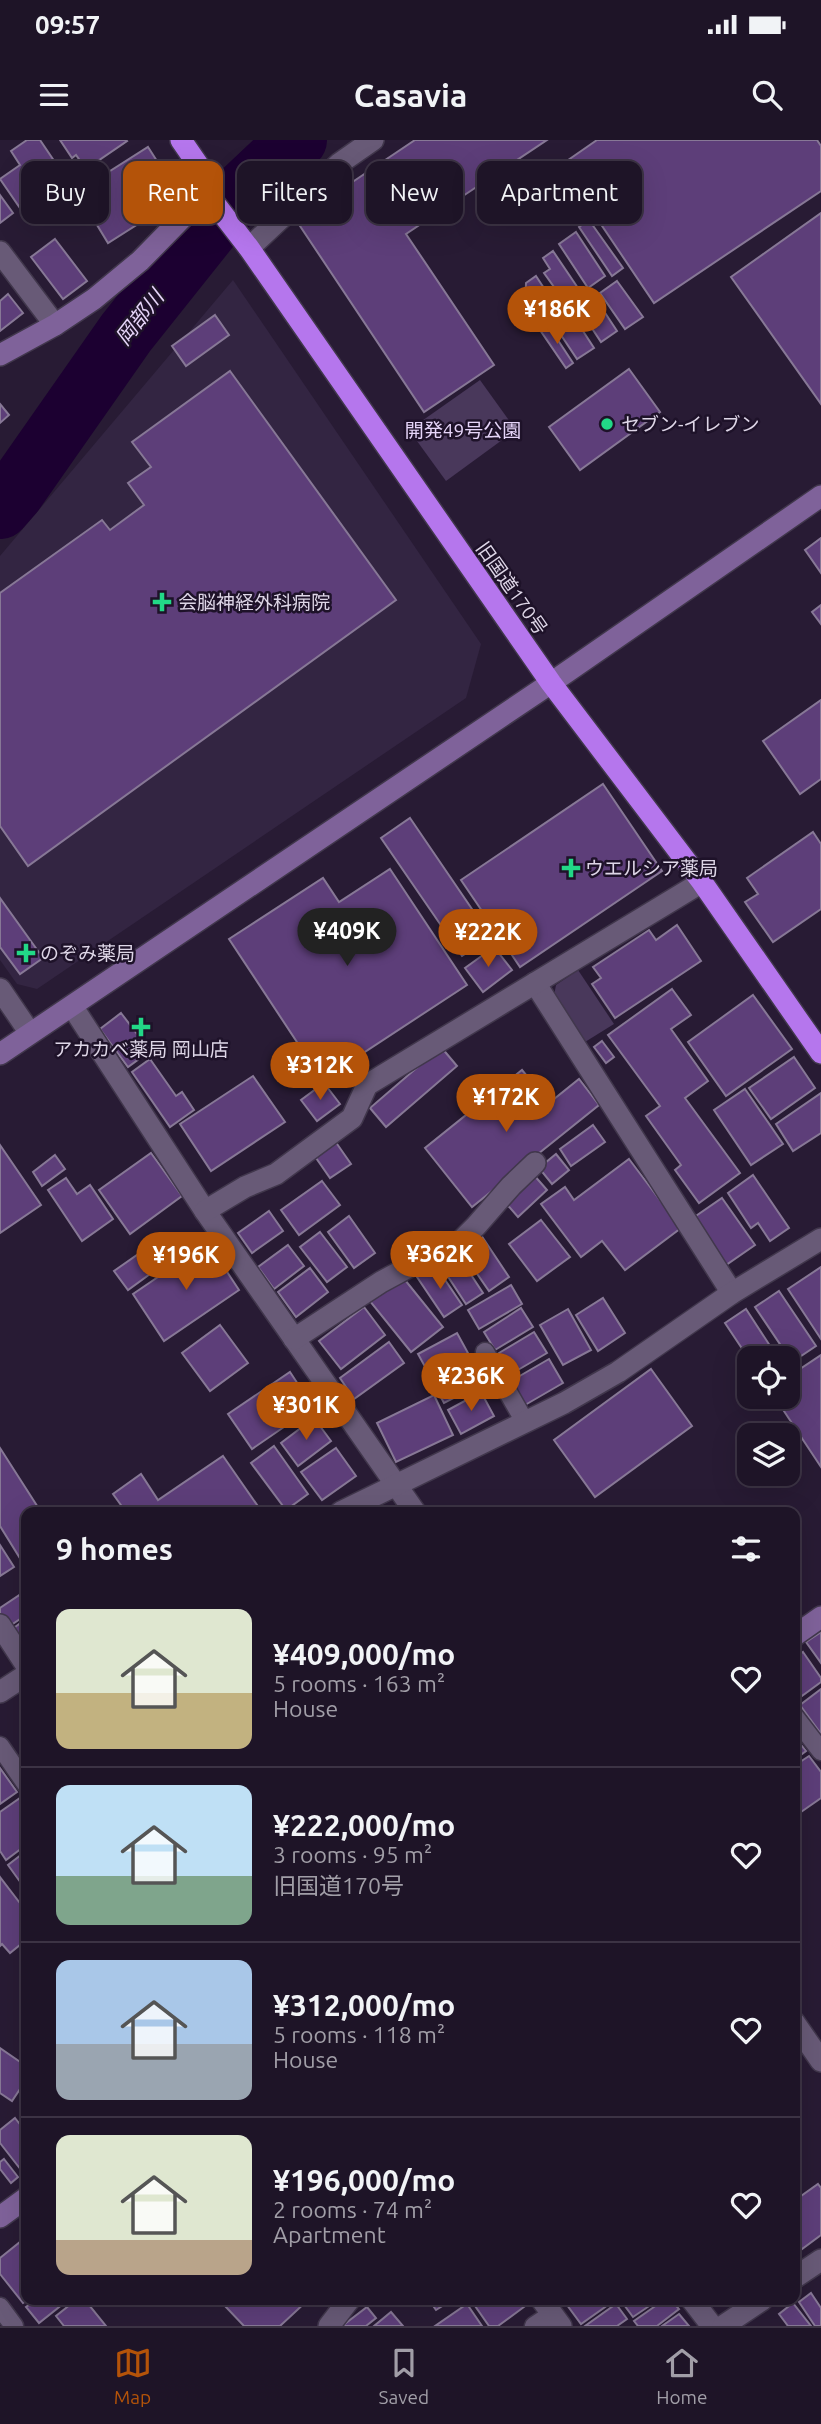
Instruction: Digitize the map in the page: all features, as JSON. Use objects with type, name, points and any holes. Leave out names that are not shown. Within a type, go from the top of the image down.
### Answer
[{"type":"highway","name":"旧国道170号","points":[[181,140],[195,161]]},
{"type":"highway","name":"旧国道170号","points":[[223,214],[551,683],[702,882],[821,1053]]},
{"type":"street","points":[[249,248],[340,163],[373,140]]},
{"type":"street","points":[[0,355],[55,325],[94,299],[140,261],[176,224]]},
{"type":"street","points":[[0,252],[55,325]]},
{"type":"street","points":[[0,1054],[551,683],[821,496]]},
{"type":"street","points":[[205,1211],[245,1187],[276,1174],[352,1118],[367,1085],[702,882]]},
{"type":"street","points":[[535,983],[732,1293]]},
{"type":"street","points":[[0,989],[30,1033]]},
{"type":"street","points":[[72,1006],[205,1211],[411,1507]]},
{"type":"street","points":[[294,1339],[381,1282],[418,1262],[453,1249],[535,1163]]},
{"type":"street","points":[[352,1507],[525,1422],[618,1372],[732,1293],[821,1239]]},
{"type":"street","points":[[800,1632],[821,1616]]},
{"type":"street","points":[[0,1625],[21,1657]]},
{"type":"street","points":[[0,1692],[21,1678]]},
{"type":"street","points":[[800,2031],[821,2061]]},
{"type":"street","points":[[0,2217],[21,2202]]},
{"type":"street","points":[[800,2274],[821,2260]]},
{"type":"street","points":[[329,2326],[345,2305]]},
{"type":"street","points":[[696,2305],[712,2326]]},
{"type":"street","points":[[723,2326],[754,2305]]},
{"type":"lane","points":[[485,1352],[525,1422]]},
{"type":"lane","points":[[800,1724],[821,1751]]},
{"type":"lane","points":[[0,1746],[21,1777]]},
{"type":"lane","points":[[0,2307],[14,2326]]},
{"type":"lane","points":[[534,2326],[551,2313]]},
{"type":"shaded area","points":[[233,280],[481,644],[466,698],[37,989],[17,984],[0,960],[0,556]]},
{"type":"green space","name":"開発49号公園","points":[[480,380],[516,430],[446,481],[409,430]]},
{"type":"green space","points":[[578,970],[614,1024],[585,1042],[554,996],[556,985]]},
{"type":"building","points":[[27,140],[40,140],[54,161],[21,161],[20,208],[0,179],[20,165],[11,151]]},
{"type":"building","points":[[60,140],[127,141],[98,161],[80,161],[76,155],[72,158]]},
{"type":"building","points":[[415,140],[547,140],[516,161],[477,161],[477,187],[463,196],[463,161],[384,161]]},
{"type":"building","points":[[597,140],[817,140],[821,146],[821,191],[654,303],[601,224],[642,224],[642,161],[567,161]]},
{"type":"building","points":[[148,147],[157,161],[126,161]]},
{"type":"building","points":[[123,163],[123,224],[138,224],[108,243],[96,224],[109,224],[109,172]]},
{"type":"building","points":[[366,173],[366,224],[421,224],[406,234],[494,365],[424,412],[299,224],[352,224],[352,182]]},
{"type":"building","points":[[0,195],[13,213],[0,223]]},
{"type":"building","points":[[821,213],[821,404],[731,277]]},
{"type":"building","points":[[592,224],[623,268],[612,276],[579,227]]},
{"type":"building","points":[[576,232],[605,276],[588,288],[559,244]]},
{"type":"building","points":[[55,239],[87,281],[63,299],[31,257]]},
{"type":"building","points":[[553,251],[582,294],[567,305],[544,273],[550,269],[543,258]]},
{"type":"building","points":[[536,276],[559,311],[532,328],[525,317],[526,283]]},
{"type":"building","points":[[617,281],[643,317],[625,329],[600,293]]},
{"type":"building","points":[[8,294],[23,313],[0,331],[0,301]]},
{"type":"building","points":[[594,296],[617,331],[601,342],[578,307]]},
{"type":"building","points":[[570,311],[594,348],[577,359],[553,323]]},
{"type":"building","points":[[215,315],[229,335],[186,366],[172,346]]},
{"type":"building","points":[[548,325],[573,363],[566,368],[540,330]]},
{"type":"building","points":[[629,369],[660,412],[580,470],[549,427]]},
{"type":"building","points":[[230,371],[396,600],[28,866],[0,826],[0,593],[102,520],[110,530],[144,505],[128,483],[151,467],[132,442]]},
{"type":"building","points":[[0,404],[9,415],[0,423]]},
{"type":"building","points":[[821,538],[821,573],[805,550]]},
{"type":"building","points":[[821,605],[821,624],[812,612]]},
{"type":"building","points":[[821,700],[821,779],[800,794],[763,741]]},
{"type":"building","points":[[603,784],[662,871],[520,967],[461,880]]},
{"type":"building","points":[[410,818],[491,937],[462,956],[381,838]]},
{"type":"building","points":[[813,832],[821,844],[821,909],[773,942],[745,902],[758,894],[747,878]]},
{"type":"building","points":[[390,869],[467,985],[322,1080],[229,939],[323,878],[339,902]]},
{"type":"building","points":[[0,898],[43,958],[20,974],[0,947]]},
{"type":"building","points":[[677,925],[701,961],[615,1018],[592,984],[601,978],[593,967],[649,930],[656,940]]},
{"type":"building","points":[[494,947],[512,970],[483,992],[465,968]]},
{"type":"building","points":[[672,989],[691,1015],[671,1029],[708,1081],[685,1098],[740,1173],[699,1203],[675,1170],[681,1165],[646,1116],[660,1106],[608,1035]]},
{"type":"building","points":[[753,995],[792,1049],[726,1096],[688,1042]]},
{"type":"building","points":[[121,1013],[150,1051],[128,1067],[100,1029]]},
{"type":"building","points":[[602,1041],[614,1057],[606,1063],[594,1047]]},
{"type":"building","points":[[441,1047],[457,1066],[386,1127],[370,1108]]},
{"type":"building","points":[[794,1057],[815,1088],[771,1119],[749,1088]]},
{"type":"building","points":[[150,1059],[176,1096],[182,1092],[194,1110],[170,1127],[132,1072]]},
{"type":"building","points":[[522,1070],[549,1103],[579,1079],[599,1105],[472,1207],[425,1148]]},
{"type":"building","points":[[253,1076],[285,1122],[211,1171],[180,1124]]},
{"type":"building","points":[[324,1083],[340,1104],[317,1121],[301,1100]]},
{"type":"building","points":[[745,1089],[783,1144],[751,1165],[714,1110]]},
{"type":"building","points":[[821,1093],[821,1133],[793,1151],[776,1124]]},
{"type":"building","points":[[593,1125],[605,1142],[571,1166],[560,1149]]},
{"type":"building","points":[[335,1141],[351,1164],[330,1178],[314,1155]]},
{"type":"building","points":[[0,1145],[41,1205],[0,1233]]},
{"type":"building","points":[[151,1153],[182,1196],[130,1234],[99,1190]]},
{"type":"building","points":[[556,1154],[569,1170],[552,1184],[539,1168]]},
{"type":"building","points":[[55,1155],[65,1169],[42,1186],[33,1172]]},
{"type":"building","points":[[629,1159],[681,1228],[625,1270],[602,1241],[581,1257],[541,1204],[565,1187],[574,1200]]},
{"type":"building","points":[[533,1174],[547,1190],[518,1217],[504,1201]]},
{"type":"building","points":[[753,1175],[789,1228],[770,1241],[758,1223],[751,1228],[728,1193]]},
{"type":"building","points":[[66,1178],[77,1194],[90,1185],[113,1219],[82,1241],[48,1190]]},
{"type":"building","points":[[322,1181],[340,1205],[299,1235],[281,1210]]},
{"type":"building","points":[[722,1198],[755,1245],[726,1265],[693,1218]]},
{"type":"building","points":[[269,1211],[283,1231],[252,1253],[238,1233]]},
{"type":"building","points":[[349,1216],[375,1253],[354,1268],[328,1232]]},
{"type":"building","points":[[541,1220],[570,1257],[537,1281],[509,1244]]},
{"type":"building","points":[[320,1232],[347,1267],[327,1282],[300,1247]]},
{"type":"building","points":[[481,1235],[509,1277],[489,1291],[460,1249]]},
{"type":"building","points":[[208,1243],[239,1290],[164,1341],[133,1294]]},
{"type":"building","points":[[288,1245],[304,1266],[274,1289],[258,1267]]},
{"type":"building","points":[[137,1255],[150,1274],[128,1290],[114,1271]]},
{"type":"building","points":[[458,1255],[483,1293],[466,1304],[441,1266]]},
{"type":"building","points":[[435,1265],[462,1305],[444,1317],[417,1277]]},
{"type":"building","points":[[821,1267],[821,1339],[788,1289]]},
{"type":"building","points":[[310,1268],[328,1292],[296,1317],[278,1292]]},
{"type":"building","points":[[401,1275],[443,1327],[411,1352],[369,1300]]},
{"type":"building","points":[[511,1285],[522,1304],[479,1329],[468,1310]]},
{"type":"building","points":[[779,1291],[816,1346],[800,1357],[800,1346],[781,1346],[755,1307]]},
{"type":"building","points":[[603,1298],[625,1333],[598,1351],[576,1315]]},
{"type":"building","points":[[364,1307],[385,1335],[341,1369],[319,1341]]},
{"type":"building","points":[[521,1308],[533,1327],[495,1350],[484,1332]]},
{"type":"building","points":[[568,1309],[591,1350],[563,1365],[540,1325]]},
{"type":"building","points":[[746,1309],[770,1346],[740,1346],[725,1323]]},
{"type":"building","points":[[220,1325],[248,1363],[210,1391],[182,1353]]},
{"type":"building","points":[[534,1332],[547,1353],[511,1374],[499,1353]]},
{"type":"building","points":[[457,1333],[468,1353],[429,1374],[418,1354]]},
{"type":"building","points":[[389,1342],[404,1363],[354,1399],[340,1378]]},
{"type":"building","points":[[821,1355],[821,1467],[800,1435],[800,1423],[792,1423],[783,1409],[800,1409],[800,1369]]},
{"type":"building","points":[[549,1359],[563,1383],[525,1405],[511,1381]]},
{"type":"building","points":[[455,1369],[458,1376],[473,1369],[481,1384],[444,1403],[432,1381]]},
{"type":"building","points":[[651,1369],[692,1426],[595,1497],[554,1440]]},
{"type":"building","points":[[290,1372],[313,1407],[252,1449],[228,1414]]},
{"type":"building","points":[[481,1392],[494,1416],[461,1434],[448,1410]]},
{"type":"building","points":[[434,1395],[453,1435],[396,1462],[377,1423]]},
{"type":"building","points":[[314,1418],[331,1441],[298,1466],[281,1443]]},
{"type":"building","points":[[274,1446],[308,1494],[290,1507],[284,1507],[251,1463]]},
{"type":"building","points":[[0,1448],[38,1507],[21,1507],[21,1560],[0,1526]]},
{"type":"building","points":[[336,1448],[356,1476],[322,1500],[301,1472]]},
{"type":"building","points":[[223,1456],[259,1507],[122,1507],[113,1494],[141,1474],[158,1500]]},
{"type":"building","points":[[0,1545],[14,1567],[0,1576]]},
{"type":"building","points":[[21,1594],[21,1618],[8,1627],[0,1615],[0,1608]]},
{"type":"building","points":[[21,1623],[21,1644],[11,1630]]},
{"type":"building","points":[[821,1632],[821,1663],[806,1642]]},
{"type":"building","points":[[803,1652],[821,1682],[800,1697],[800,1654]]},
{"type":"building","points":[[821,1689],[821,1734],[800,1705]]},
{"type":"building","points":[[800,1744],[806,1751],[800,1756]]},
{"type":"building","points":[[809,1756],[821,1772],[821,1798],[801,1812],[800,1811],[800,1762]]},
{"type":"building","points":[[0,1768],[17,1792],[0,1804]]},
{"type":"building","points":[[21,1800],[21,1849],[6,1860],[0,1851],[0,1812]]},
{"type":"building","points":[[21,1855],[21,1883],[8,1865]]},
{"type":"building","points":[[0,1877],[21,1904],[21,1944],[10,1953],[2,1944],[0,1946]]},
{"type":"building","points":[[0,2048],[21,2063],[21,2088],[12,2101],[0,2093]]},
{"type":"building","points":[[15,2118],[21,2126],[21,2170],[0,2143],[0,2130]]},
{"type":"building","points":[[4,2159],[18,2177],[11,2183],[0,2169],[0,2162]]},
{"type":"building","points":[[818,2184],[821,2188],[821,2235],[802,2249],[800,2246],[800,2197]]},
{"type":"building","points":[[21,2243],[21,2300],[0,2274],[0,2258]]},
{"type":"building","points":[[811,2293],[821,2308],[821,2326],[815,2326],[800,2301]]},
{"type":"building","points":[[29,2305],[62,2305],[39,2323],[26,2307]]},
{"type":"building","points":[[70,2305],[89,2305],[106,2326],[64,2326],[56,2316]]},
{"type":"building","points":[[224,2305],[303,2305],[280,2326],[244,2326]]},
{"type":"building","points":[[468,2305],[482,2326],[435,2326]]},
{"type":"building","points":[[474,2305],[527,2305],[498,2326],[489,2326]]},
{"type":"building","points":[[567,2305],[608,2305],[581,2324]]},
{"type":"building","points":[[615,2305],[627,2319],[617,2326],[585,2326]]},
{"type":"building","points":[[624,2305],[651,2305],[633,2317]]},
{"type":"building","points":[[657,2305],[675,2305],[679,2309],[657,2326],[638,2326],[634,2321]]},
{"type":"building","points":[[795,2305],[811,2326],[788,2326],[779,2314]]},
{"type":"building","points":[[367,2307],[376,2318],[366,2326],[342,2326]]},
{"type":"building","points":[[391,2312],[403,2326],[374,2326]]},
{"type":"building","points":[[679,2314],[689,2326],[662,2326]]},
{"type":"waterway","name":"岡部川","points":[[0,509],[126,333],[228,205],[297,140]]},
{"type":"place","name":"セブン-イレブン","points":[[607,424]]},
{"type":"place","name":"会脳神経外科病院","points":[[162,602]]},
{"type":"place","name":"ウエルシア薬局","points":[[571,868]]},
{"type":"place","name":"のぞみ薬局","points":[[26,953]]},
{"type":"place","name":"アカカベ薬局 岡山店","points":[[141,1027]]}]
